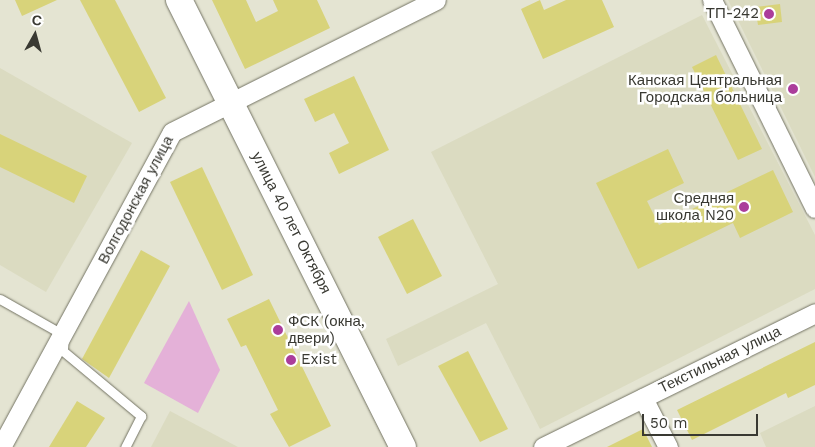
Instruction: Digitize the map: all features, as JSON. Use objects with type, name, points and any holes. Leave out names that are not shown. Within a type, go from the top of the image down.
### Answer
[{"type":"main road","name":"улица 40 лет Октября","points":[[179,0],[403,447]]},
{"type":"street","name":"Волгодонская улица","points":[[1,447],[64,335],[172,132],[230,101],[436,0]]},
{"type":"street","points":[[712,0],[815,208]]},
{"type":"street","name":"Текстильная улица","points":[[543,447],[815,313]]},
{"type":"street","points":[[643,398],[668,447]]},
{"type":"lane","points":[[0,299],[64,335],[63,351],[141,416],[125,447]]},
{"type":"shaded area","name":"Канская Центральная Городская больница","points":[[728,0],[815,0],[815,177]]},
{"type":"shaded area","points":[[702,15],[815,235],[815,289],[540,429],[486,323],[398,366],[386,339],[498,284],[431,152]]},
{"type":"shaded area","points":[[0,68],[132,143],[46,292],[0,265]]},
{"type":"shaded area","points":[[189,301],[220,370],[198,413],[144,383]]},
{"type":"shaded area","points":[[815,406],[815,447],[766,447],[760,433]]},
{"type":"shaded area","points":[[170,411],[238,447],[151,447]]},
{"type":"building","points":[[15,0],[57,0],[22,16]]},
{"type":"building","points":[[80,0],[115,0],[166,98],[139,112]]},
{"type":"building","points":[[212,0],[246,0],[256,22],[278,11],[273,0],[317,0],[330,28],[245,69]]},
{"type":"building","points":[[540,0],[544,10],[566,0],[602,0],[614,27],[543,59],[521,9]]},
{"type":"building","name":"ТП-242","points":[[780,4],[782,22],[758,25],[755,7]]},
{"type":"building","points":[[716,55],[762,149],[738,160],[692,67]]},
{"type":"building","points":[[354,76],[389,150],[339,174],[329,153],[349,143],[334,113],[315,122],[304,99]]},
{"type":"building","points":[[0,134],[87,176],[74,203],[0,167]]},
{"type":"building","name":"Средняя школа N20","points":[[668,149],[684,183],[647,201],[659,225],[773,170],[793,212],[740,238],[733,223],[638,269],[596,183]]},
{"type":"building","points":[[202,167],[253,275],[222,290],[170,182]]},
{"type":"building","points":[[413,219],[442,276],[407,294],[378,237]]},
{"type":"building","points":[[141,250],[170,266],[109,378],[82,359]]},
{"type":"building","points":[[269,299],[331,426],[289,447],[270,414],[278,410],[246,345],[241,347],[227,319]]},
{"type":"building","points":[[815,342],[815,385],[788,398],[786,393],[692,440],[677,410]]},
{"type":"building","points":[[468,351],[508,429],[480,442],[438,366]]},
{"type":"building","points":[[77,401],[105,418],[86,447],[49,447]]},
{"type":"building","points":[[643,429],[652,447],[607,447]]},
{"type":"place","name":"ТП-242","points":[[769,14]]},
{"type":"place","name":"Канская Центральная Городская больница","points":[[793,89]]},
{"type":"place","name":"Средняя школа N20","points":[[744,207]]},
{"type":"place","name":"ФСК (окна, двери)","points":[[278,330]]},
{"type":"place","name":"Exist","points":[[291,360]]}]
